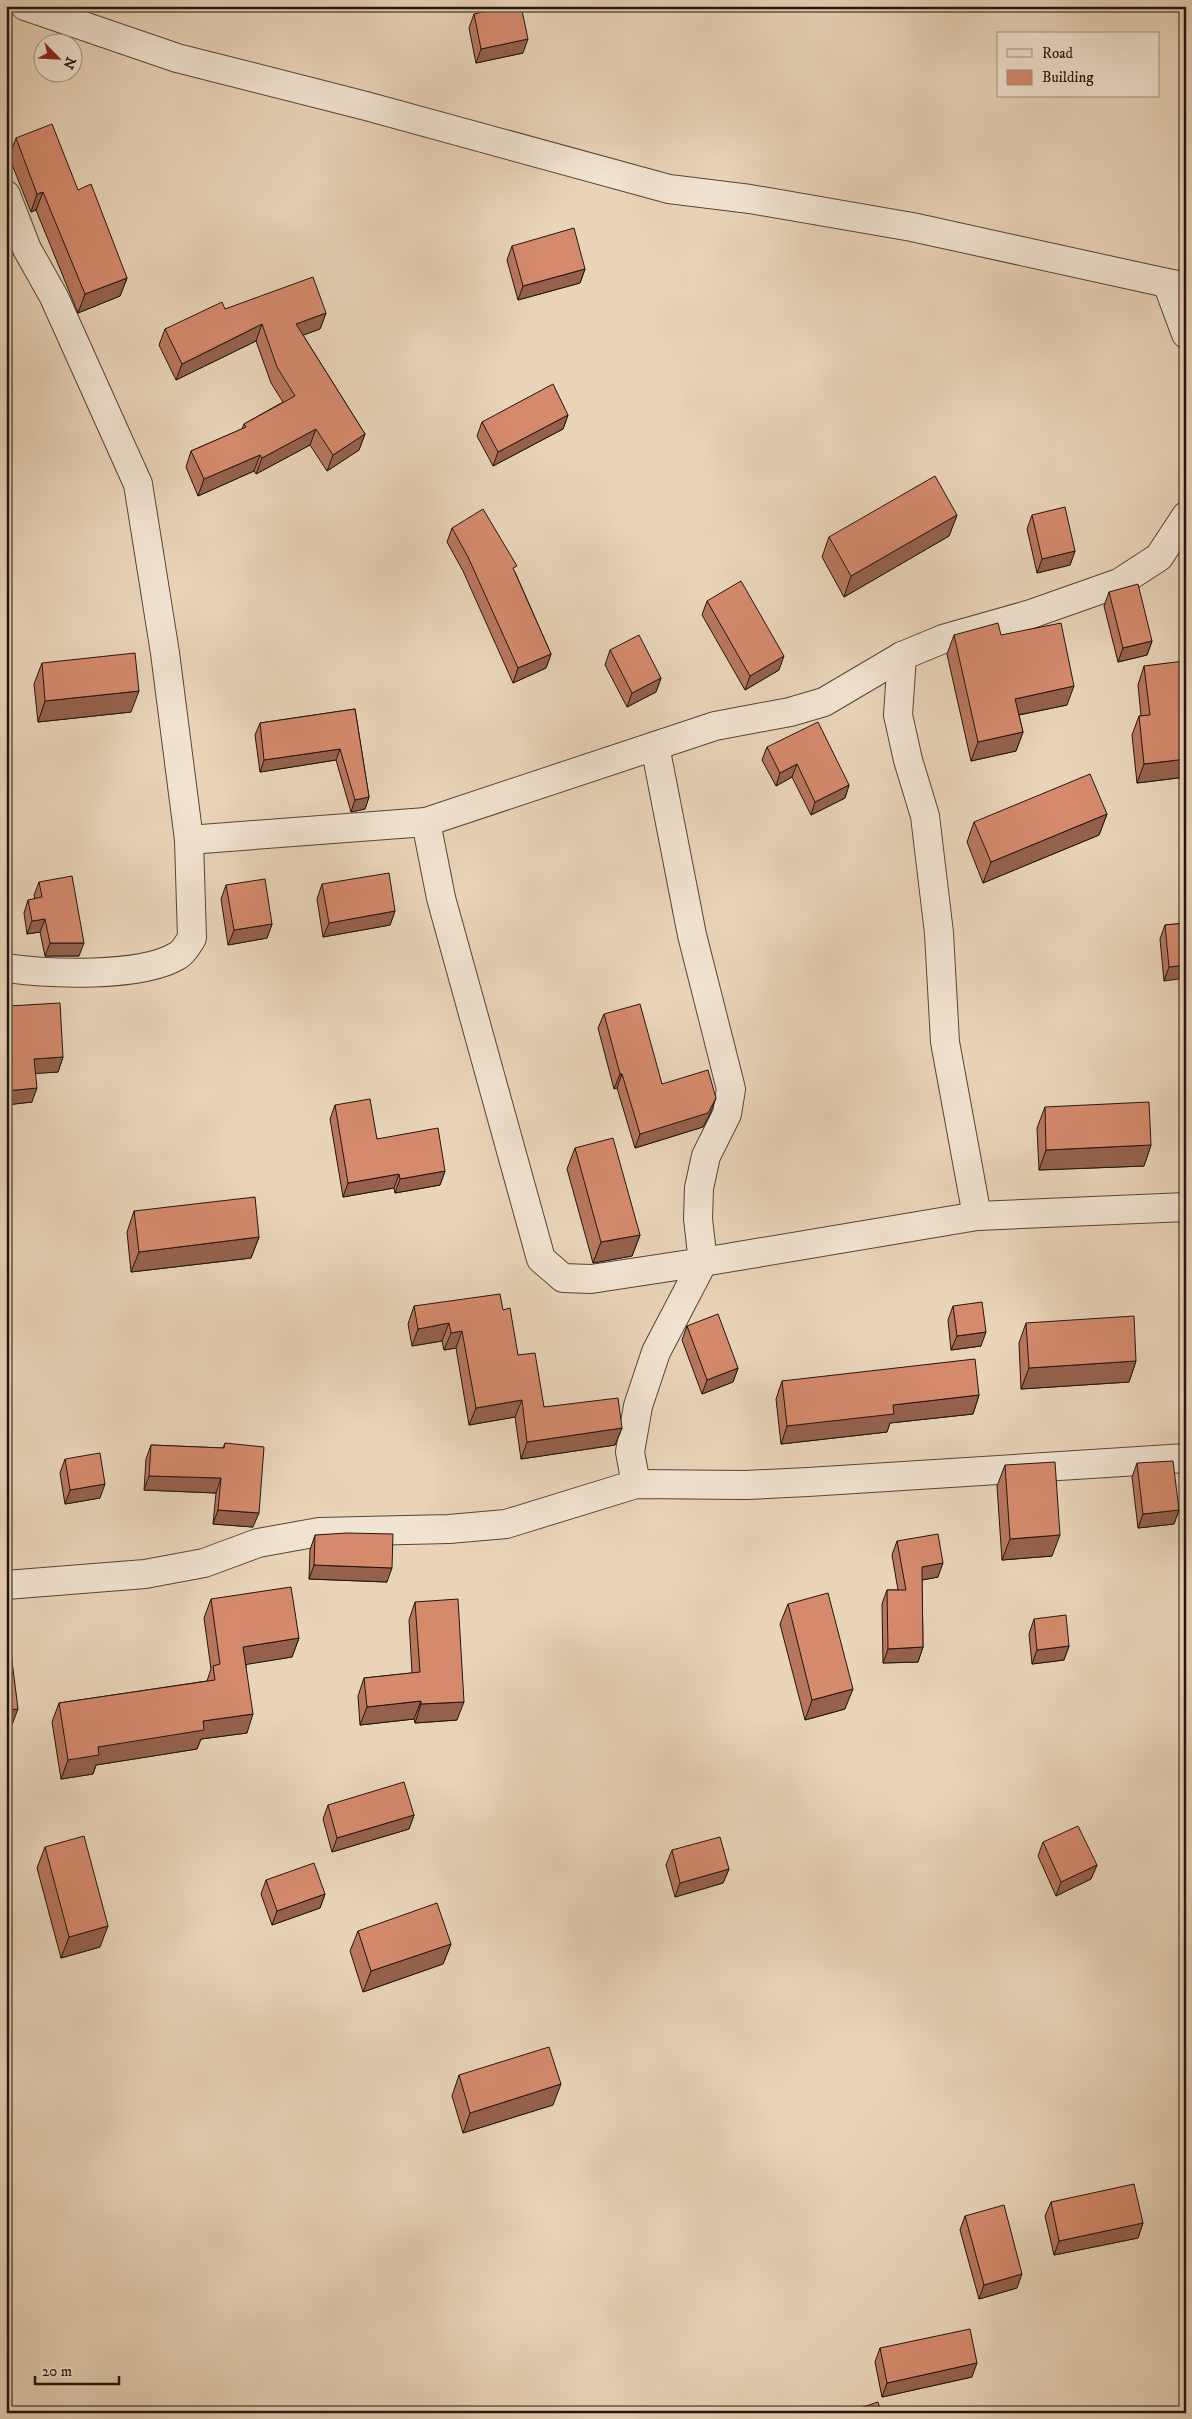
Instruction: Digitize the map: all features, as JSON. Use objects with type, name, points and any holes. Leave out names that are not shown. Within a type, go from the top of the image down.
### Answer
[{"type":"street","points":[[25,6],[177,58],[376,108],[669,189],[750,199],[912,227],[1176,285],[1186,334]]},
{"type":"street","points":[[6,195],[27,249],[54,297],[120,438],[138,484],[165,653],[189,840],[192,938],[178,956],[147,967],[98,972],[28,971],[6,968]]},
{"type":"street","points":[[189,840],[426,822],[715,726],[790,712],[824,702],[902,656],[943,639],[1031,614],[1119,583],[1160,557],[1186,516]]},
{"type":"street","points":[[902,656],[898,715],[908,760],[925,816],[939,933],[946,1042],[977,1216]]},
{"type":"street","points":[[636,1484],[630,1452],[638,1406],[656,1352],[703,1262],[698,1218],[699,1188],[706,1156],[727,1114],[731,1089],[692,935],[655,746]]},
{"type":"street","points":[[426,822],[440,898],[541,1259],[563,1278],[591,1279],[977,1216],[1186,1207]]},
{"type":"street","points":[[6,1585],[145,1574],[204,1563],[258,1543],[319,1532],[449,1529],[506,1524],[636,1484],[746,1485],[1186,1458]]},
{"type":"building","points":[[508,6],[521,6],[528,39],[481,49],[474,14]]},
{"type":"building","points":[[52,124],[78,190],[91,184],[127,278],[85,294],[43,192],[37,194],[16,138]]},
{"type":"building","points":[[574,228],[585,269],[523,286],[512,246]]},
{"type":"building","points":[[313,277],[326,313],[296,324],[365,434],[333,455],[316,429],[262,458],[260,455],[204,479],[191,451],[246,427],[244,424],[295,396],[277,367],[262,324],[182,364],[165,329],[222,302],[225,309]]},
{"type":"building","points":[[553,384],[568,415],[498,452],[482,422]]},
{"type":"building","points":[[935,476],[957,515],[851,576],[829,537]]},
{"type":"building","points":[[1065,507],[1075,551],[1042,559],[1032,515]]},
{"type":"building","points":[[483,509],[517,566],[513,568],[551,654],[518,668],[468,557],[452,528]]},
{"type":"building","points":[[741,581],[784,656],[750,676],[707,601]]},
{"type":"building","points":[[1138,584],[1152,641],[1123,648],[1109,592]]},
{"type":"building","points":[[998,623],[1001,635],[1061,623],[1074,686],[1015,699],[1023,732],[978,742],[954,635]]},
{"type":"building","points":[[639,635],[661,678],[632,693],[610,650]]},
{"type":"building","points":[[135,653],[139,691],[45,701],[42,663]]},
{"type":"building","points":[[1184,661],[1186,681],[1186,759],[1144,764],[1139,716],[1150,715],[1144,666]]},
{"type":"building","points":[[355,709],[369,797],[355,800],[340,749],[264,760],[260,723]]},
{"type":"building","points":[[818,722],[849,785],[815,802],[797,764],[780,773],[767,747]]},
{"type":"building","points":[[1090,774],[1107,814],[991,862],[974,822]]},
{"type":"building","points":[[389,873],[395,911],[329,923],[322,884]]},
{"type":"building","points":[[72,876],[84,943],[50,943],[45,919],[32,921],[28,900],[42,897],[39,882]]},
{"type":"building","points":[[265,879],[272,924],[234,930],[226,885]]},
{"type":"building","points":[[1186,923],[1186,965],[1169,967],[1165,925]]},
{"type":"building","points":[[60,1003],[63,1057],[34,1059],[37,1088],[6,1091],[6,1064],[12,1063],[9,1006]]},
{"type":"building","points":[[640,1004],[662,1084],[708,1070],[716,1098],[708,1113],[640,1134],[622,1074],[620,1074],[604,1014]]},
{"type":"building","points":[[370,1099],[377,1139],[438,1128],[445,1171],[400,1179],[399,1174],[348,1183],[335,1105]]},
{"type":"building","points":[[1149,1102],[1151,1145],[1046,1150],[1045,1107]]},
{"type":"building","points":[[613,1138],[640,1235],[601,1242],[575,1148]]},
{"type":"building","points":[[255,1197],[259,1237],[139,1252],[134,1211]]},
{"type":"building","points":[[500,1294],[503,1310],[510,1308],[518,1355],[535,1353],[544,1407],[618,1398],[622,1428],[527,1442],[522,1400],[476,1408],[462,1331],[451,1333],[449,1323],[418,1329],[414,1306]]},
{"type":"building","points":[[982,1302],[986,1332],[957,1336],[953,1306]]},
{"type":"building","points":[[718,1314],[738,1368],[707,1380],[687,1326]]},
{"type":"building","points":[[1134,1316],[1136,1361],[1029,1368],[1026,1323]]},
{"type":"building","points":[[975,1359],[979,1395],[893,1405],[894,1414],[787,1426],[782,1381]]},
{"type":"building","points":[[225,1443],[264,1447],[259,1513],[218,1510],[221,1478],[149,1476],[151,1445],[224,1448]]},
{"type":"building","points":[[100,1453],[105,1484],[70,1490],[65,1459]]},
{"type":"building","points":[[1173,1461],[1179,1510],[1143,1514],[1137,1463]]},
{"type":"building","points":[[1055,1462],[1060,1535],[1010,1539],[1005,1465]]},
{"type":"building","points":[[347,1533],[393,1534],[392,1568],[314,1565],[315,1535]]},
{"type":"building","points":[[938,1534],[943,1563],[922,1567],[923,1647],[888,1649],[887,1590],[906,1590],[897,1541]]},
{"type":"building","points":[[291,1587],[299,1638],[243,1647],[253,1714],[203,1721],[204,1730],[98,1747],[99,1755],[68,1760],[59,1703],[215,1680],[213,1666],[220,1664],[211,1599]]},
{"type":"building","points":[[828,1593],[853,1689],[812,1700],[788,1604]]},
{"type":"building","points":[[458,1599],[464,1702],[421,1704],[421,1701],[367,1707],[364,1678],[420,1672],[415,1602]]},
{"type":"building","points":[[6,1612],[18,1709],[6,1710]]},
{"type":"building","points":[[1066,1615],[1069,1646],[1037,1650],[1034,1619]]},
{"type":"building","points":[[404,1782],[414,1815],[337,1838],[328,1805]]},
{"type":"building","points":[[1078,1826],[1097,1865],[1061,1882],[1043,1842]]},
{"type":"building","points":[[84,1836],[108,1926],[69,1937],[45,1847]]},
{"type":"building","points":[[720,1837],[729,1869],[680,1883],[672,1850]]},
{"type":"building","points":[[314,1863],[325,1894],[277,1911],[266,1880]]},
{"type":"building","points":[[437,1903],[451,1944],[371,1971],[358,1931]]},
{"type":"building","points":[[549,2047],[561,2084],[470,2113],[459,2075]]},
{"type":"building","points":[[1134,2184],[1143,2223],[1059,2241],[1051,2202]]},
{"type":"building","points":[[1004,2205],[1022,2274],[984,2285],[965,2216]]},
{"type":"building","points":[[970,2329],[977,2363],[887,2383],[880,2348]]},
{"type":"building","points":[[878,2402],[881,2413],[845,2413]]}]
